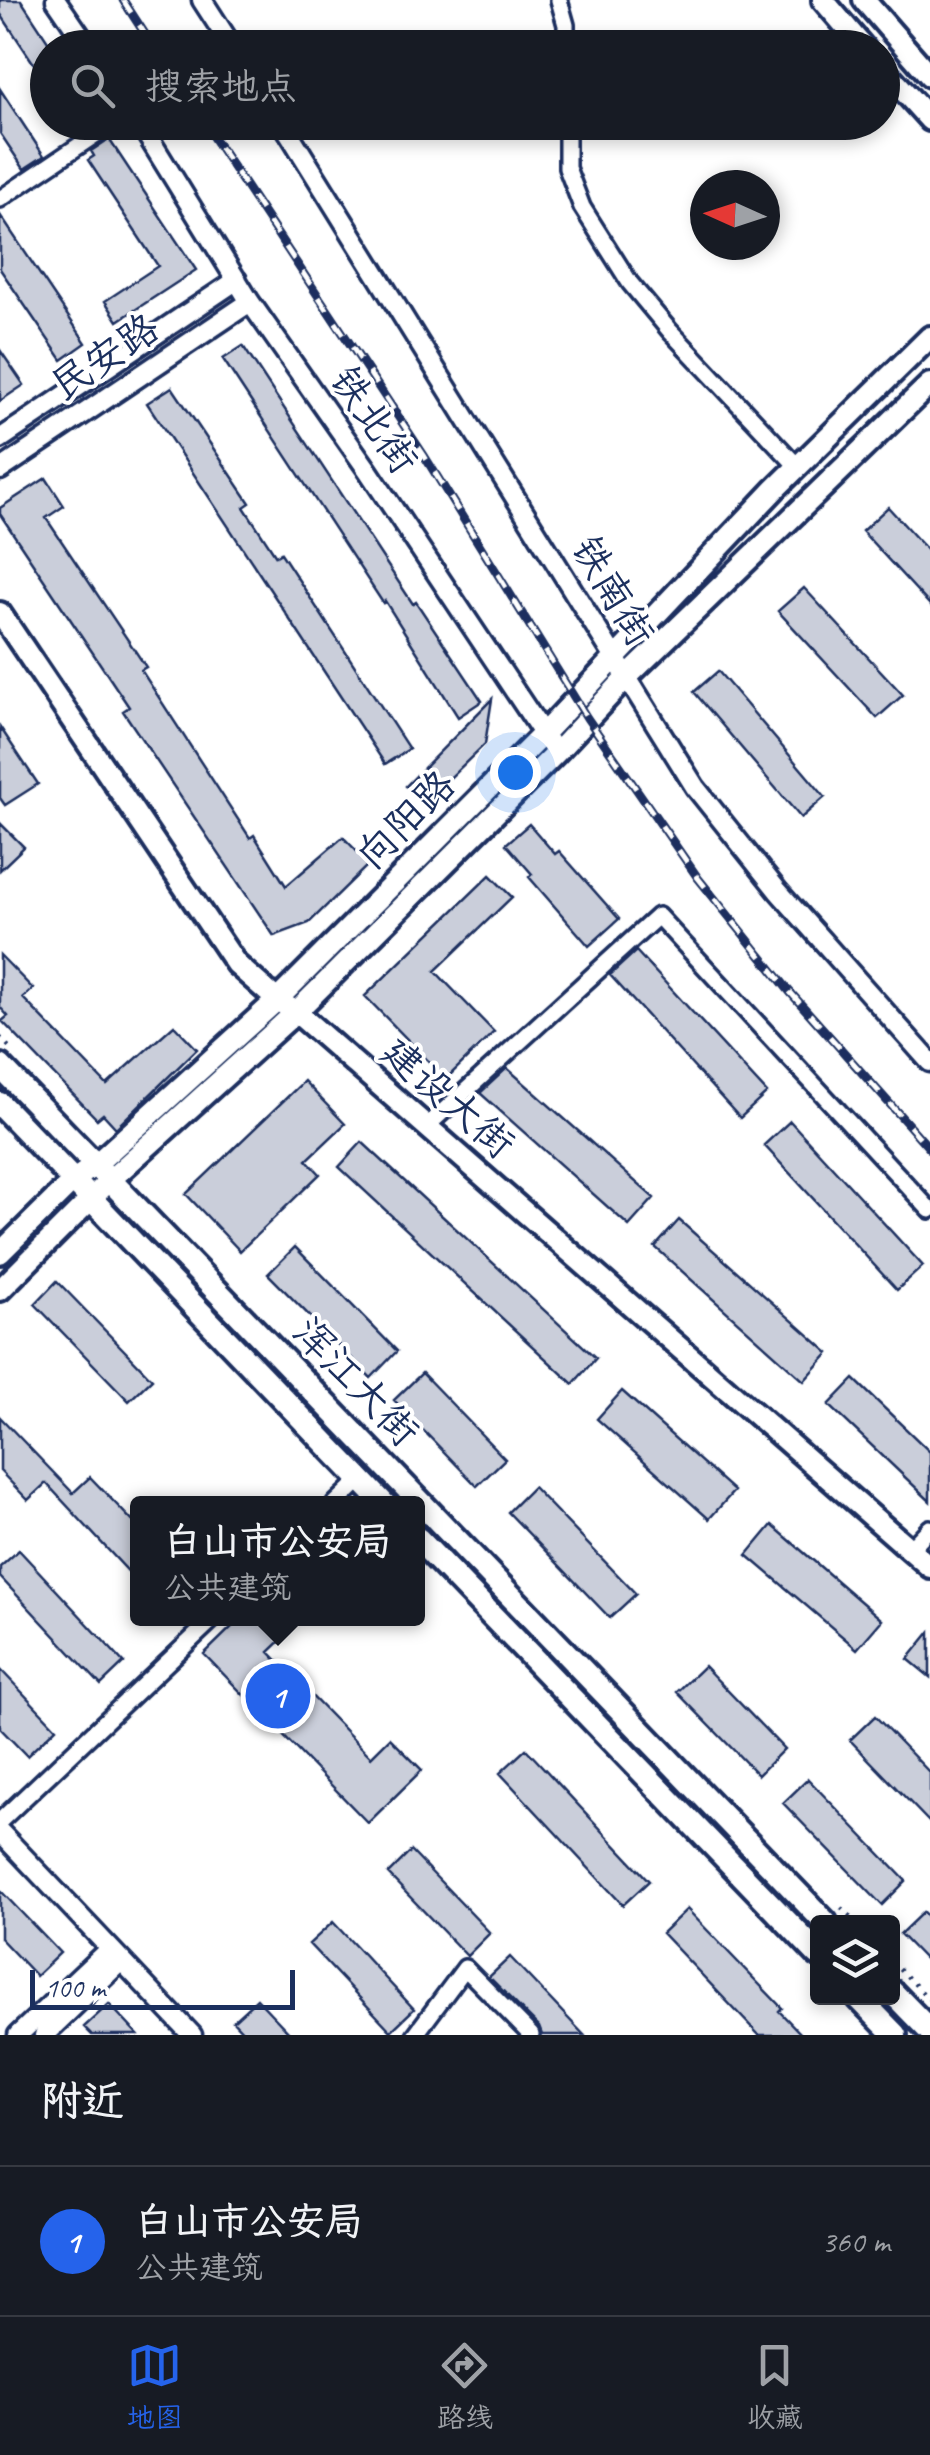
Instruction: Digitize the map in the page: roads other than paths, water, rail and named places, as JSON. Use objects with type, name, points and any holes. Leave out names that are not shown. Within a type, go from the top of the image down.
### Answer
[{"type":"main road","points":[[823,0],[849,30]]},
{"type":"main road","points":[[864,0],[890,30]]},
{"type":"main road","points":[[900,41],[930,76]]},
{"type":"main road","points":[[900,88],[930,120]]},
{"type":"main road","name":"向阳路","points":[[0,1290],[92,1200],[102,1173],[542,735],[614,656],[930,337]]},
{"type":"main road","name":"向阳路","points":[[0,1253],[74,1180],[102,1173],[296,1012],[625,679],[930,384]]},
{"type":"main road","name":"建设大街","points":[[0,613],[236,964],[276,1000],[296,1012],[930,1568]]},
{"type":"main road","name":"浑江大街","points":[[0,1066],[414,1496]]},
{"type":"main road","name":"浑江大街","points":[[0,1104],[377,1496]]},
{"type":"main road","name":"浑江大街","points":[[425,1508],[818,1915]]},
{"type":"main road","points":[[425,1545],[810,1946]]},
{"type":"main road","points":[[900,2000],[930,2031]]},
{"type":"main road","points":[[867,2005],[896,2035]]},
{"type":"street","points":[[56,0],[77,30]]},
{"type":"street","points":[[202,0],[221,30]]},
{"type":"street","points":[[559,0],[566,30]]},
{"type":"street","points":[[0,199],[87,140]]},
{"type":"street","name":"铁北街","points":[[150,140],[250,302],[556,753]]},
{"type":"street","name":"铁南街","points":[[293,140],[695,788],[930,1062]]},
{"type":"street","points":[[567,140],[567,168],[582,207],[630,283],[798,468]]},
{"type":"street","name":"民安路","points":[[0,439],[237,280]]},
{"type":"street","name":"民安路","points":[[0,470],[250,302]]},
{"type":"street","points":[[426,1126],[658,916],[930,1210]]},
{"type":"street","points":[[343,1496],[361,1479]]},
{"type":"street","points":[[910,1549],[930,1528]]},
{"type":"street","points":[[0,1821],[206,1626]]},
{"type":"street","points":[[0,1832],[192,2035]]},
{"type":"street","points":[[18,2035],[115,1955]]},
{"type":"street","points":[[44,2035],[115,1955]]},
{"type":"street","points":[[415,2035],[464,1968],[531,2035]]},
{"type":"railway","points":[[123,0],[142,30]]},
{"type":"railway","points":[[215,140],[425,457],[587,718],[698,878],[790,992],[930,1149]]},
{"type":"place","name":"白山市公安局","points":[[278,1696]]}]
